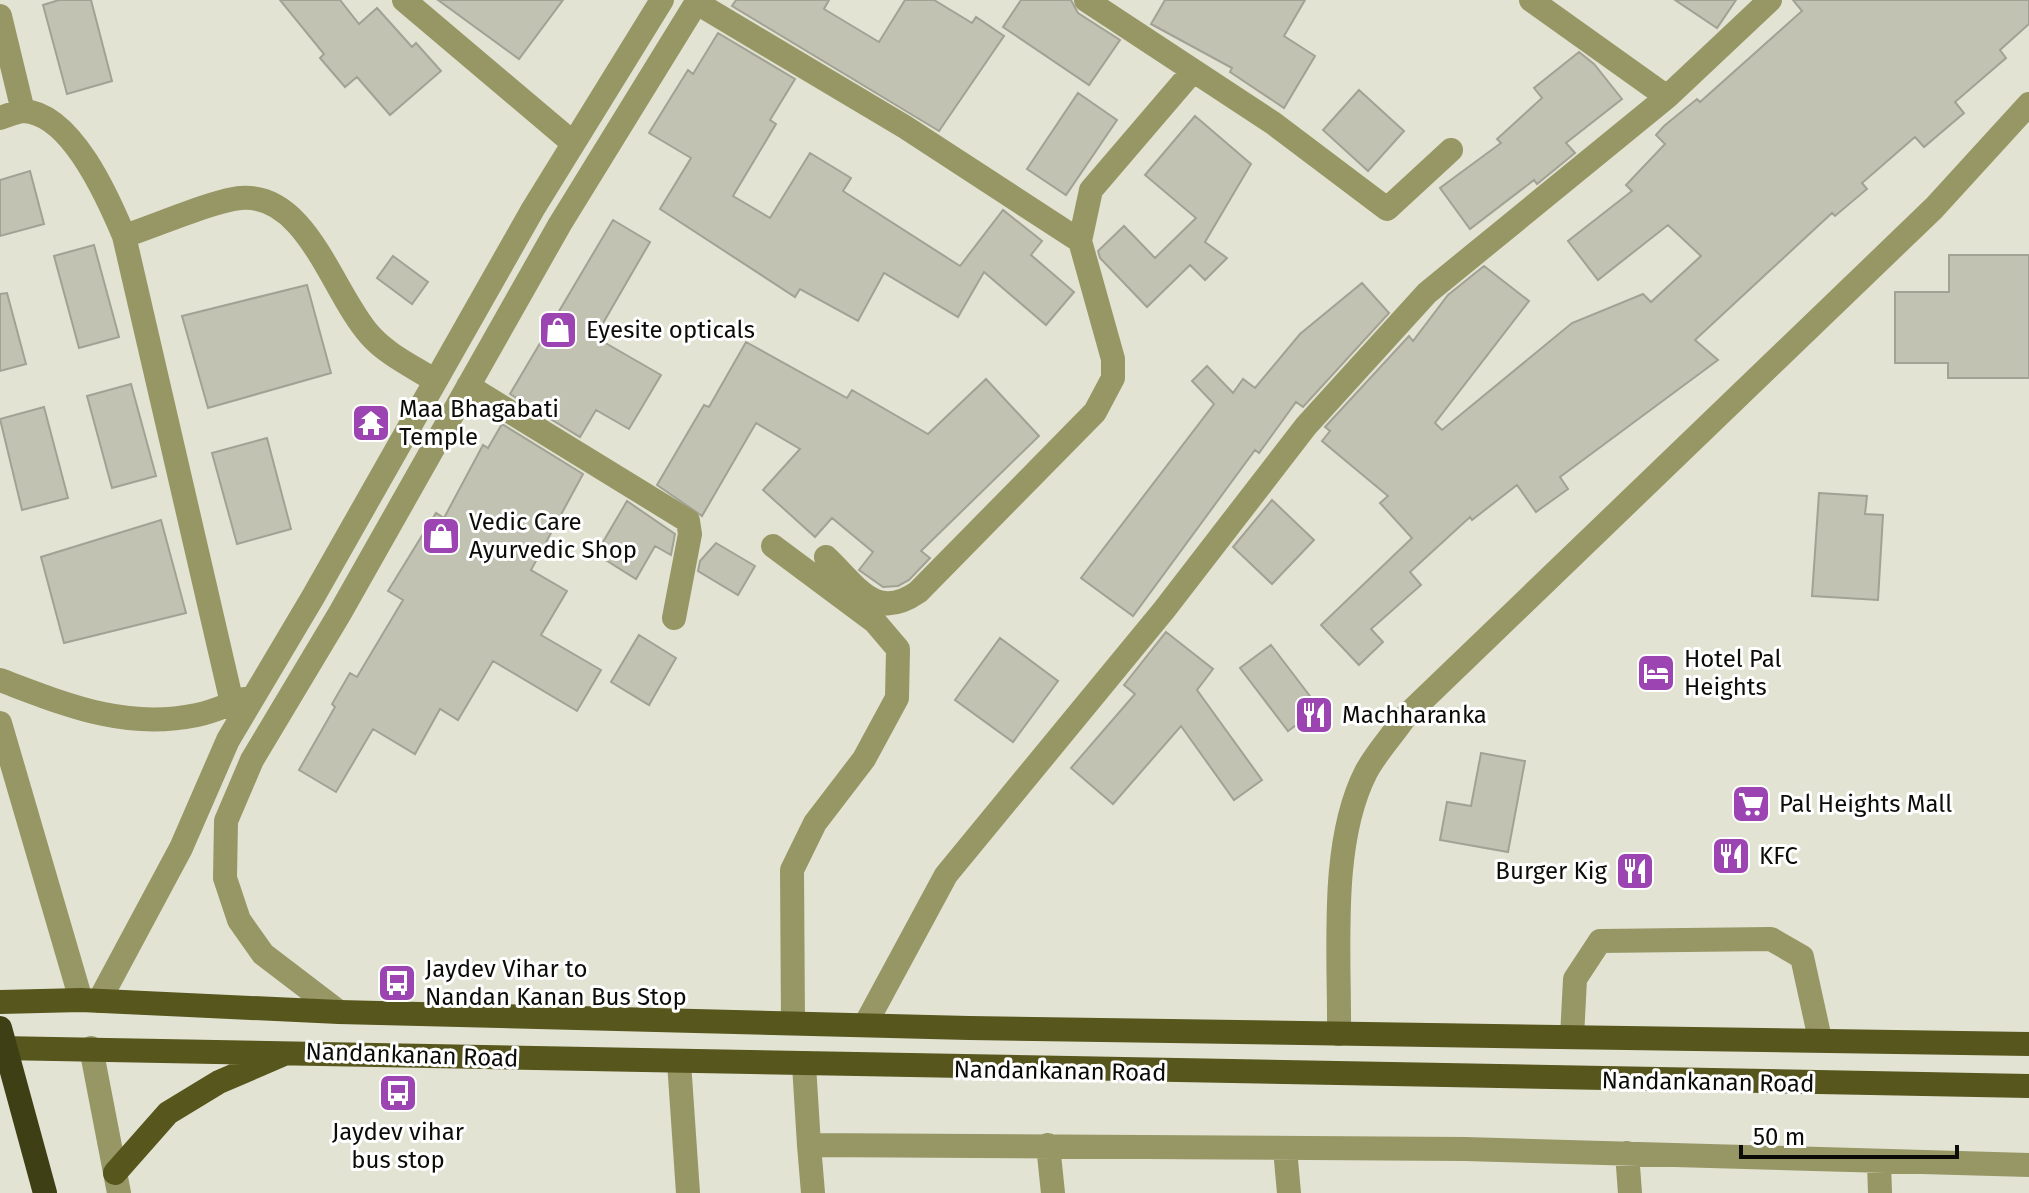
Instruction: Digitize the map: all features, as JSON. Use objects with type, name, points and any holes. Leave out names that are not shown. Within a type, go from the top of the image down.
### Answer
[{"type":"highway","points":[[0,1028],[45,1193]]},
{"type":"main road","name":"Nandankanan Road","points":[[0,1002],[90,1000],[339,1012],[865,1025],[2029,1044]]},
{"type":"main road","points":[[1956,1043],[1958,1085]]},
{"type":"main road","name":"Nandankanan Road","points":[[0,1048],[2029,1086]]},
{"type":"main road","points":[[117,1183],[168,1113],[219,1082],[290,1052]]},
{"type":"street","points":[[404,0],[573,143]]},
{"type":"street","points":[[90,1000],[155,901],[228,740],[434,380],[573,143],[662,0]]},
{"type":"street","points":[[1086,0],[1273,123],[1387,209],[1451,150]]},
{"type":"street","points":[[865,1025],[946,875],[1164,610],[1306,426],[1427,293],[1667,97],[1770,0]]},
{"type":"street","points":[[339,1012],[263,954],[239,920],[225,878],[226,821],[252,760],[560,224],[698,2],[905,127],[1080,241]]},
{"type":"street","points":[[1537,2],[1667,97]]},
{"type":"street","points":[[0,16],[12,114],[56,127],[75,145],[108,197],[124,236],[232,703]]},
{"type":"street","points":[[826,557],[868,597],[885,606],[900,605],[918,592],[1095,412],[1109,392],[1113,359],[1080,241],[1091,190],[1192,72]]},
{"type":"street","points":[[1339,1034],[1341,895],[1349,822],[1366,772],[1405,717],[1934,208],[2029,104]]},
{"type":"street","points":[[124,236],[239,198],[263,199],[286,210],[299,225],[355,317],[372,337],[434,380]]},
{"type":"street","points":[[468,386],[688,521],[690,534],[674,618]]},
{"type":"street","points":[[773,546],[875,622],[898,649],[897,698],[864,759],[815,823],[792,870],[793,1023]]},
{"type":"street","points":[[0,680],[89,713],[125,721],[198,715],[255,695]]},
{"type":"street","points":[[0,723],[90,1000]]},
{"type":"street","points":[[1572,1037],[1575,979],[1600,941],[1771,939],[1802,957],[1820,1039]]},
{"type":"street","points":[[91,1048],[117,1183]]},
{"type":"street","points":[[679,1062],[688,1193]]},
{"type":"street","points":[[804,1065],[813,1193]]},
{"type":"street","points":[[809,1145],[1627,1153],[1879,1163],[2029,1165]]},
{"type":"street","points":[[1048,1145],[1053,1193]]},
{"type":"street","points":[[1285,1149],[1289,1193]]},
{"type":"street","points":[[1627,1153],[1630,1193]]},
{"type":"street","points":[[1879,1163],[1880,1193]]},
{"type":"building","points":[[59,0],[91,0],[112,81],[67,94],[43,5]]},
{"type":"building","points":[[280,0],[340,0],[359,24],[377,8],[412,47],[416,43],[441,71],[390,115],[357,77],[345,87],[320,58],[324,54]]},
{"type":"building","points":[[438,0],[563,0],[519,59]]},
{"type":"building","points":[[736,0],[829,0],[824,9],[879,42],[905,0],[934,0],[972,23],[976,17],[1004,36],[939,131],[732,6]]},
{"type":"building","points":[[1021,0],[1071,0],[1078,13],[1120,40],[1089,85],[1003,27]]},
{"type":"building","points":[[1165,0],[1305,0],[1284,36],[1315,56],[1284,108],[1230,72],[1232,68],[1151,24]]},
{"type":"building","points":[[1675,0],[1736,0],[1717,28]]},
{"type":"building","points":[[1793,0],[2029,0],[2029,24],[2000,50],[2006,58],[1955,102],[1964,113],[1924,147],[1915,137],[1862,183],[1867,189],[1835,216],[1832,213],[1695,340],[1718,360],[1560,477],[1568,489],[1536,512],[1517,485],[1472,520],[1470,517],[1410,572],[1421,585],[1371,629],[1383,642],[1359,665],[1321,625],[1412,538],[1380,503],[1388,496],[1322,441],[1330,431],[1325,427],[1409,336],[1413,341],[1448,295],[1484,266],[1529,301],[1435,423],[1442,430],[1572,323],[1643,294],[1651,302],[1701,256],[1668,225],[1598,280],[1568,241],[1632,191],[1626,185],[1665,144],[1656,135],[1664,126],[1697,99],[1700,102],[1802,11]]},
{"type":"building","points":[[718,33],[795,79],[770,120],[776,124],[733,196],[770,218],[810,153],[851,178],[843,191],[960,266],[1003,210],[1042,241],[1031,255],[1074,292],[1046,325],[984,272],[958,317],[884,273],[858,321],[800,289],[795,297],[660,209],[691,158],[649,133],[688,70],[693,74]]},
{"type":"building","points":[[1579,52],[1594,64],[1622,99],[1566,143],[1575,153],[1537,184],[1534,180],[1470,229],[1440,188],[1501,143],[1497,139],[1542,98],[1534,88]]},
{"type":"building","points":[[1359,90],[1404,131],[1368,171],[1323,130]]},
{"type":"building","points":[[1078,93],[1117,120],[1066,195],[1027,169]]},
{"type":"building","points":[[1195,116],[1251,164],[1205,242],[1227,258],[1205,280],[1190,265],[1147,307],[1100,258],[1098,251],[1124,226],[1155,258],[1196,218],[1145,175]]},
{"type":"building","points":[[30,171],[44,224],[0,236],[0,180]]},
{"type":"building","points":[[613,220],[650,242],[595,337],[661,375],[629,429],[596,410],[580,437],[510,394]]},
{"type":"building","points":[[94,245],[119,337],[79,348],[54,256]]},
{"type":"building","points":[[1949,255],[2029,255],[2029,378],[1948,378],[1948,363],[1895,363],[1895,292],[1949,292]]},
{"type":"building","points":[[393,256],[428,282],[412,304],[377,278]]},
{"type":"building","points":[[1362,283],[1389,313],[1303,407],[1296,402],[1259,453],[1255,450],[1133,616],[1081,578],[1214,404],[1192,381],[1207,366],[1233,393],[1243,379],[1255,388],[1300,334]]},
{"type":"building","points":[[307,285],[331,373],[208,408],[182,316]]},
{"type":"building","points":[[7,293],[26,364],[0,371],[0,294]]},
{"type":"building","points":[[746,342],[847,398],[852,390],[928,434],[986,379],[1039,436],[921,551],[930,558],[909,580],[898,586],[883,587],[859,570],[873,552],[832,518],[815,537],[763,490],[800,449],[756,423],[702,516],[657,485],[704,405],[709,407]]},
{"type":"building","points":[[131,384],[156,476],[112,488],[87,396]]},
{"type":"building","points":[[44,407],[68,498],[22,510],[0,419]]},
{"type":"building","points":[[502,424],[583,474],[531,570],[567,591],[541,635],[601,670],[577,711],[493,661],[458,720],[440,709],[415,754],[373,729],[336,792],[299,770],[335,707],[332,704],[350,673],[357,677],[403,600],[388,591],[436,513],[444,518],[483,445],[488,448]]},
{"type":"building","points":[[267,438],[291,529],[237,544],[212,453]]},
{"type":"building","points":[[1819,493],[1867,496],[1865,514],[1883,515],[1878,600],[1812,596]]},
{"type":"building","points":[[1272,500],[1314,540],[1272,584],[1233,547]]},
{"type":"building","points":[[627,501],[675,534],[671,555],[655,546],[636,579],[596,554]]},
{"type":"building","points":[[161,520],[186,613],[64,643],[41,557]]},
{"type":"building","points":[[716,543],[755,566],[738,595],[698,571],[700,561]]},
{"type":"building","points":[[1166,632],[1213,669],[1197,690],[1262,780],[1234,800],[1181,726],[1113,804],[1071,768],[1135,694],[1124,685]]},
{"type":"building","points":[[639,635],[676,658],[649,705],[611,682]]},
{"type":"building","points":[[1000,638],[1058,681],[1013,742],[955,700]]},
{"type":"building","points":[[1271,645],[1319,708],[1288,731],[1240,668]]},
{"type":"building","points":[[1481,753],[1525,761],[1508,852],[1440,840],[1447,802],[1471,806]]},
{"type":"place","name":"Eyesite opticals","points":[[558,330]]},
{"type":"place","name":"Maa Bhagabati Temple","points":[[371,423]]},
{"type":"place","name":"Vedic Care Ayurvedic Shop","points":[[441,536]]},
{"type":"place","name":"Hotel Pal Heights","points":[[1656,673]]},
{"type":"place","name":"Machharanka","points":[[1314,715]]},
{"type":"place","name":"Pal Heights Mall","points":[[1751,804]]},
{"type":"place","name":"KFC","points":[[1731,856]]},
{"type":"place","name":"Burger Kig","points":[[1635,871]]},
{"type":"place","name":"Jaydev Vihar to Nandan Kanan Bus Stop","points":[[397,983]]},
{"type":"place","name":"Jaydev vihar bus stop","points":[[398,1093]]}]
